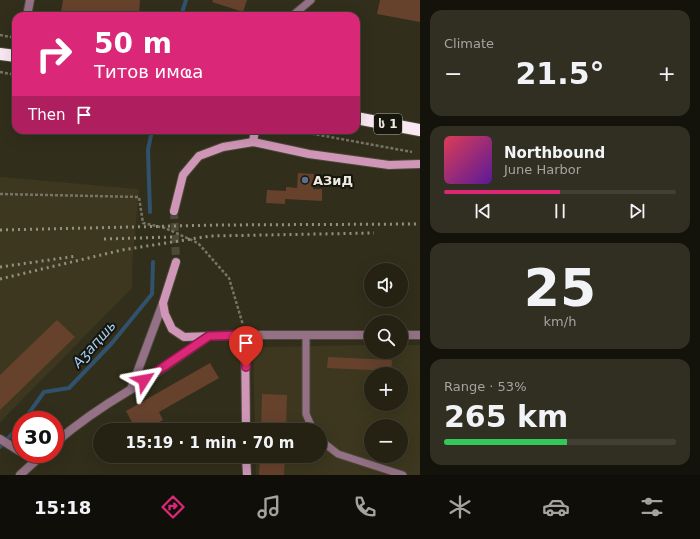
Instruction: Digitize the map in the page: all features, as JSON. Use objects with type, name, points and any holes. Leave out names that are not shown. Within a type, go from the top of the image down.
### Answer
[{"type":"highway","points":[[0,54],[12,56]]},
{"type":"highway","name":"ს 1","points":[[360,119],[420,130]]},
{"type":"street","points":[[28,12],[30,0]]},
{"type":"street","points":[[253,142],[254,134]]},
{"type":"street","points":[[174,211],[183,175],[199,156],[223,147],[253,142],[323,156],[389,164],[420,164]]},
{"type":"street","points":[[131,389],[163,303],[176,262]]},
{"type":"street","points":[[163,303],[165,314],[172,329],[184,337],[246,335],[364,335]]},
{"type":"street","points":[[246,335],[246,423]]},
{"type":"street","points":[[408,335],[420,335]]},
{"type":"street","points":[[64,435],[76,424],[209,336]]},
{"type":"street","points":[[0,439],[12,446]]},
{"type":"street","points":[[20,475],[33,463]]},
{"type":"street","points":[[246,463],[247,475]]},
{"type":"lane","points":[[297,12],[311,0]]},
{"type":"lane","points":[[306,335],[306,414],[310,423]]},
{"type":"lane","points":[[327,445],[338,454],[403,475]]},
{"type":"path","points":[[0,35],[12,37]]},
{"type":"path","points":[[0,72],[12,74]]},
{"type":"path","points":[[314,134],[416,153]]},
{"type":"path","points":[[0,194],[139,196],[143,223],[165,228],[198,243],[229,278],[246,335]]},
{"type":"shaded area","points":[[0,177],[139,189],[132,266],[132,288],[0,422]]},
{"type":"shaded area","points":[[364,345],[364,359],[408,359],[408,345],[420,345],[420,475],[256,475],[255,463],[327,463],[327,423],[255,423],[253,347]]},
{"type":"building","points":[[63,0],[140,0],[139,12],[61,12]]},
{"type":"building","points":[[213,0],[247,0],[243,12],[212,2]]},
{"type":"building","points":[[380,0],[420,0],[420,22],[377,14]]},
{"type":"building","points":[[298,173],[314,174],[313,189],[322,189],[322,201],[285,199],[285,204],[266,203],[267,190],[286,191],[286,187],[297,188]]},
{"type":"building","points":[[57,320],[75,337],[0,410],[0,375]]},
{"type":"building","points":[[328,357],[392,360],[391,367],[364,367],[364,370],[327,368]]},
{"type":"building","points":[[210,363],[219,378],[159,412],[163,420],[158,423],[132,423],[126,411]]},
{"type":"building","points":[[262,394],[287,395],[286,423],[261,423]]},
{"type":"building","points":[[260,463],[285,463],[284,475],[259,475]]},
{"type":"waterway","name":"Аӡаԥшь","points":[[182,12],[186,0]]},
{"type":"waterway","name":"Аӡаԥшь","points":[[150,212],[148,150],[151,134]]},
{"type":"waterway","name":"Аӡаԥшь","points":[[30,411],[44,392],[69,388],[112,343],[152,294],[153,262]]},
{"type":"waterway","name":"Аӡаԥшь","points":[[0,447],[12,434]]},
{"type":"tunnel","points":[[174,211],[176,262]]},
{"type":"railway","points":[[0,230],[218,225],[420,224]]},
{"type":"railway","points":[[0,279],[122,250],[210,236],[374,233]]},
{"type":"railway","points":[[104,239],[172,237]]},
{"type":"railway","points":[[0,267],[77,256]]},
{"type":"place","name":"АЗиД","points":[[305,180]]},
{"type":"route","points":[[144,380],[209,336],[246,335],[246,367]]}]
